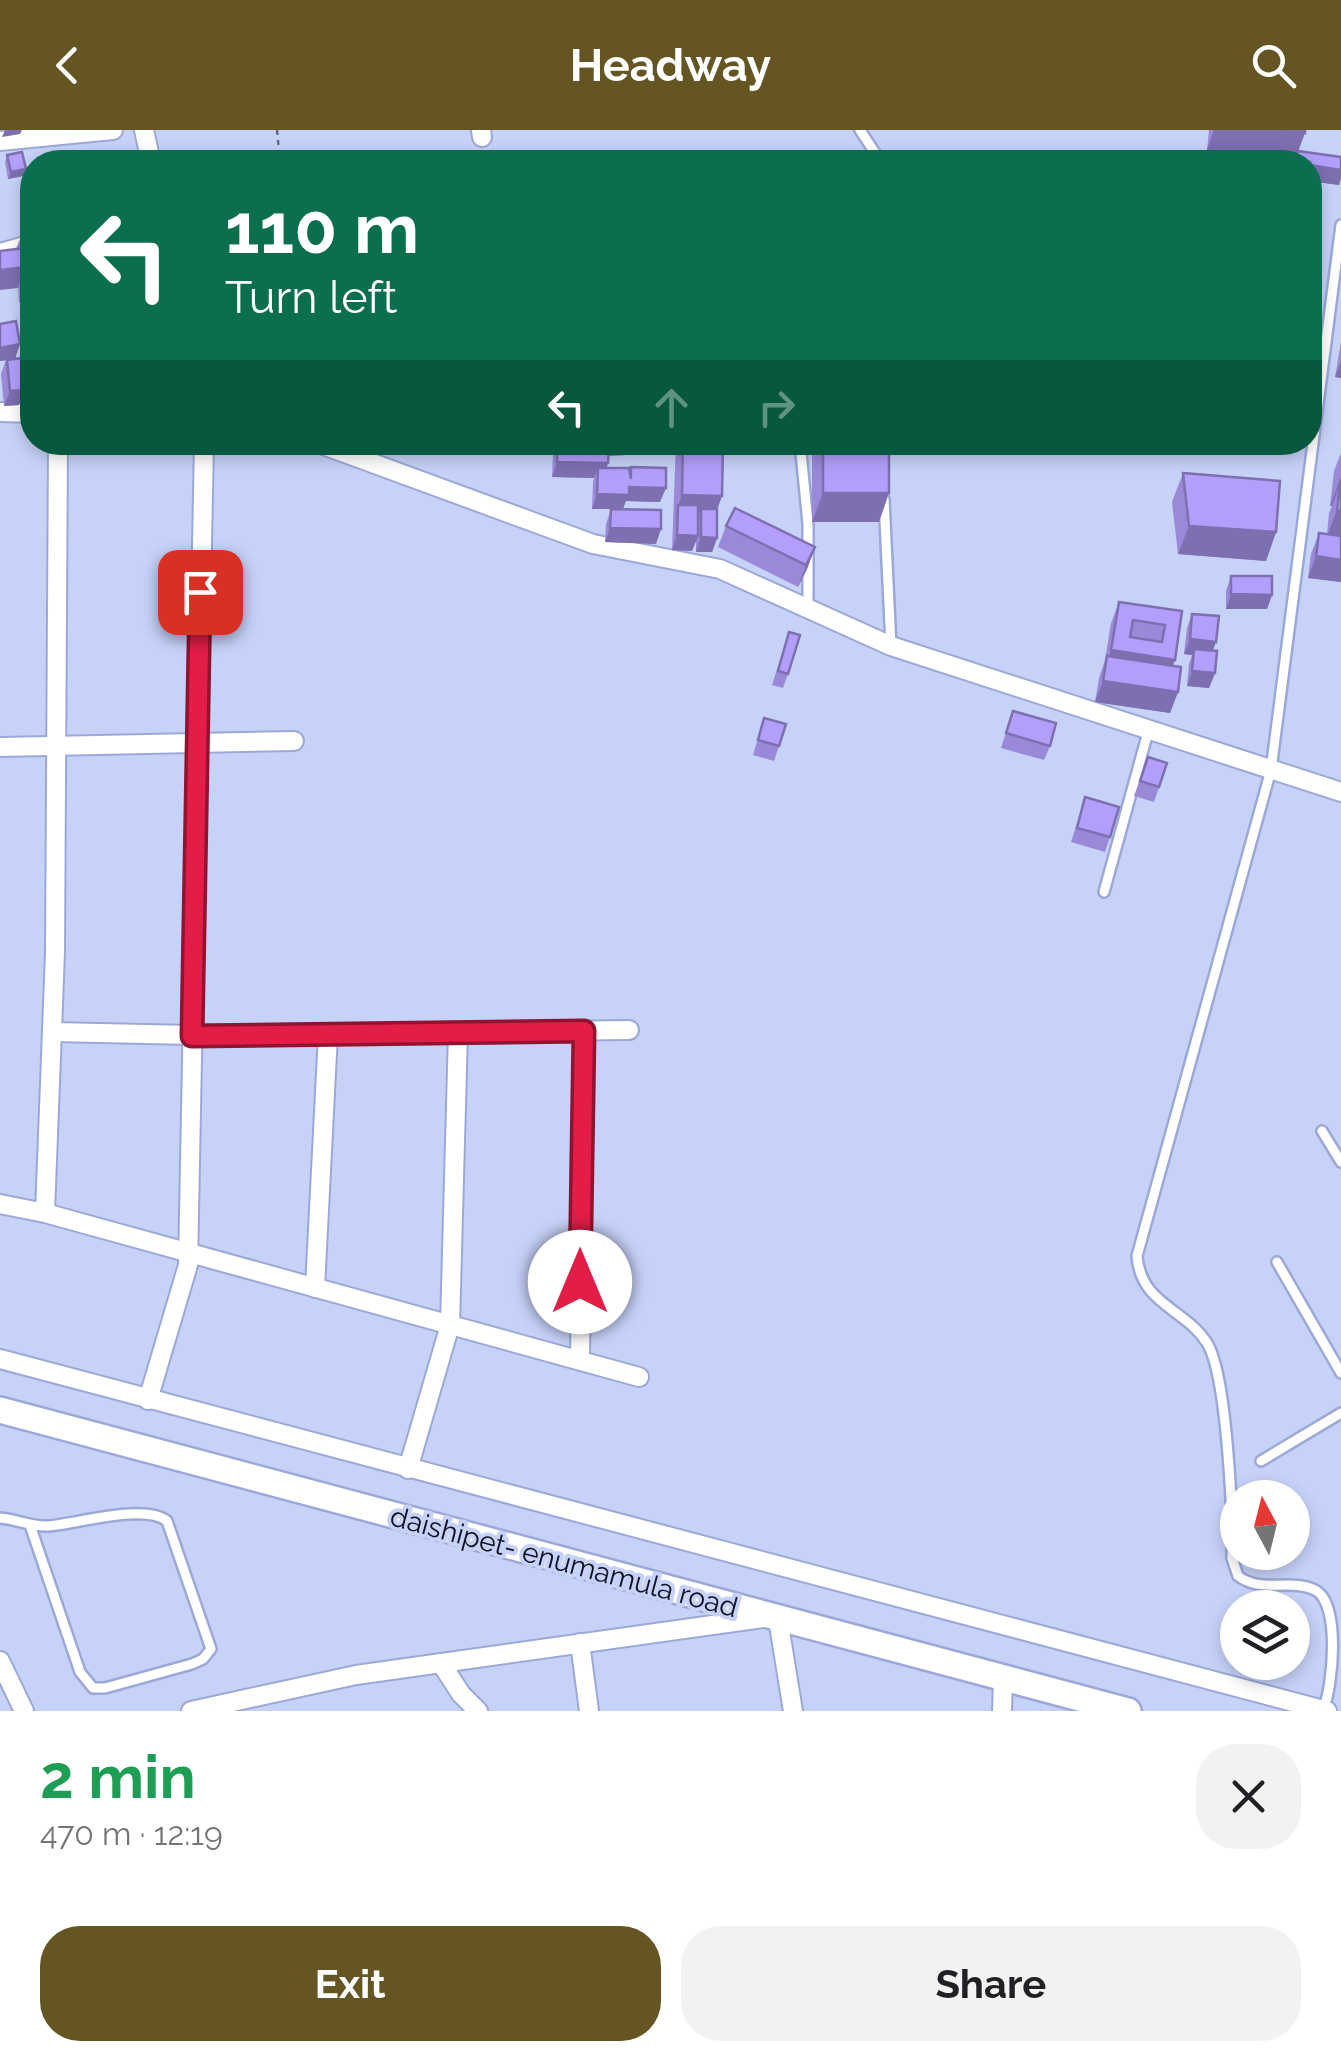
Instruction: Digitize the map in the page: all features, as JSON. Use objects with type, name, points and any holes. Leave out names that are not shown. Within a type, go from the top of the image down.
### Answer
[{"type":"street","points":[[0,141],[113,130]]},
{"type":"street","points":[[45,1213],[53,1032],[58,455]]},
{"type":"street","points":[[148,1400],[182,1291],[188,1253],[204,455]]},
{"type":"street","points":[[350,455],[593,544],[702,564],[892,646],[1341,792]]},
{"type":"street","points":[[0,747],[294,741]]},
{"type":"street","points":[[53,1032],[192,1036],[629,1030]]},
{"type":"street","points":[[580,1360],[584,1031]]},
{"type":"street","points":[[408,1468],[450,1325],[458,1032]]},
{"type":"street","points":[[315,1288],[328,1034]]},
{"type":"street","points":[[0,1204],[45,1213],[639,1377]]},
{"type":"street","points":[[0,1360],[1326,1710]]},
{"type":"street","name":"daishipet- enumamula road","points":[[0,1410],[1128,1711]]},
{"type":"street","points":[[191,1711],[356,1675],[773,1618],[793,1711]]},
{"type":"street","points":[[580,1643],[589,1711]]},
{"type":"street","points":[[0,1661],[24,1711]]},
{"type":"street","points":[[441,1663],[461,1694],[478,1711]]},
{"type":"street","points":[[1002,1711],[1003,1678]]},
{"type":"lane","points":[[1322,373],[1341,225]]},
{"type":"lane","points":[[801,455],[808,524],[808,607]]},
{"type":"lane","points":[[1311,455],[1271,770],[1136,1256],[1138,1276],[1205,1340],[1214,1357],[1221,1388],[1232,1558],[1238,1576],[1259,1586],[1312,1588],[1322,1596],[1330,1624],[1334,1666],[1326,1710]]},
{"type":"lane","points":[[883,480],[892,646]]},
{"type":"lane","points":[[1104,892],[1148,732]]},
{"type":"lane","points":[[1322,1132],[1341,1162]]},
{"type":"lane","points":[[1278,1262],[1341,1374]]},
{"type":"lane","points":[[1261,1461],[1341,1413]]},
{"type":"lane","points":[[0,1518],[30,1524],[45,1527],[160,1515],[166,1521],[211,1649],[192,1664],[93,1688],[80,1672],[30,1524]]},
{"type":"building","points":[[20,152],[20,170],[11,172],[7,155]]},
{"type":"building","points":[[1322,154],[1341,157],[1341,170],[1322,167]]},
{"type":"building","points":[[20,249],[20,268],[0,270],[0,251]]},
{"type":"building","points":[[16,321],[20,344],[0,348],[0,324]]},
{"type":"building","points":[[20,358],[20,390],[10,391],[7,360]]},
{"type":"building","points":[[557,455],[608,455],[608,463],[557,462]]},
{"type":"building","points":[[683,455],[723,455],[722,496],[682,495]]},
{"type":"building","points":[[823,455],[889,455],[889,493],[823,493]]},
{"type":"building","points":[[631,467],[666,468],[666,488],[629,487],[629,495],[597,494],[598,468],[629,468],[631,479]]},
{"type":"building","points":[[1183,473],[1280,481],[1276,532],[1189,526]]},
{"type":"building","points":[[1341,485],[1341,511],[1337,510]]},
{"type":"building","points":[[678,505],[698,505],[698,536],[677,535]]},
{"type":"building","points":[[735,508],[815,547],[806,565],[726,526]]},
{"type":"building","points":[[611,509],[661,510],[661,529],[610,528]]},
{"type":"building","points":[[701,509],[717,509],[717,538],[701,537]]},
{"type":"building","points":[[1319,533],[1341,536],[1341,560],[1316,556]]},
{"type":"building","points":[[1231,576],[1272,576],[1272,595],[1231,594]]},
{"type":"building","points":[[1119,602],[1182,611],[1175,660],[1111,650]],"holes":[[[1133,620],[1165,625],[1162,642],[1130,637]]]},
{"type":"building","points":[[1192,614],[1219,616],[1216,642],[1190,639]]},
{"type":"building","points":[[789,632],[800,635],[788,674],[778,671]]},
{"type":"building","points":[[1194,649],[1217,651],[1215,673],[1192,671]]},
{"type":"building","points":[[1107,656],[1181,667],[1178,692],[1103,681]]},
{"type":"building","points":[[1013,711],[1056,723],[1050,746],[1006,733]]},
{"type":"building","points":[[764,718],[786,724],[779,746],[758,740]]},
{"type":"building","points":[[1148,757],[1167,763],[1159,787],[1140,781]]},
{"type":"building","points":[[1085,797],[1119,807],[1110,837],[1077,828]]},
{"type":"route","points":[[200,592],[192,1036],[584,1031],[580,1282]]}]
